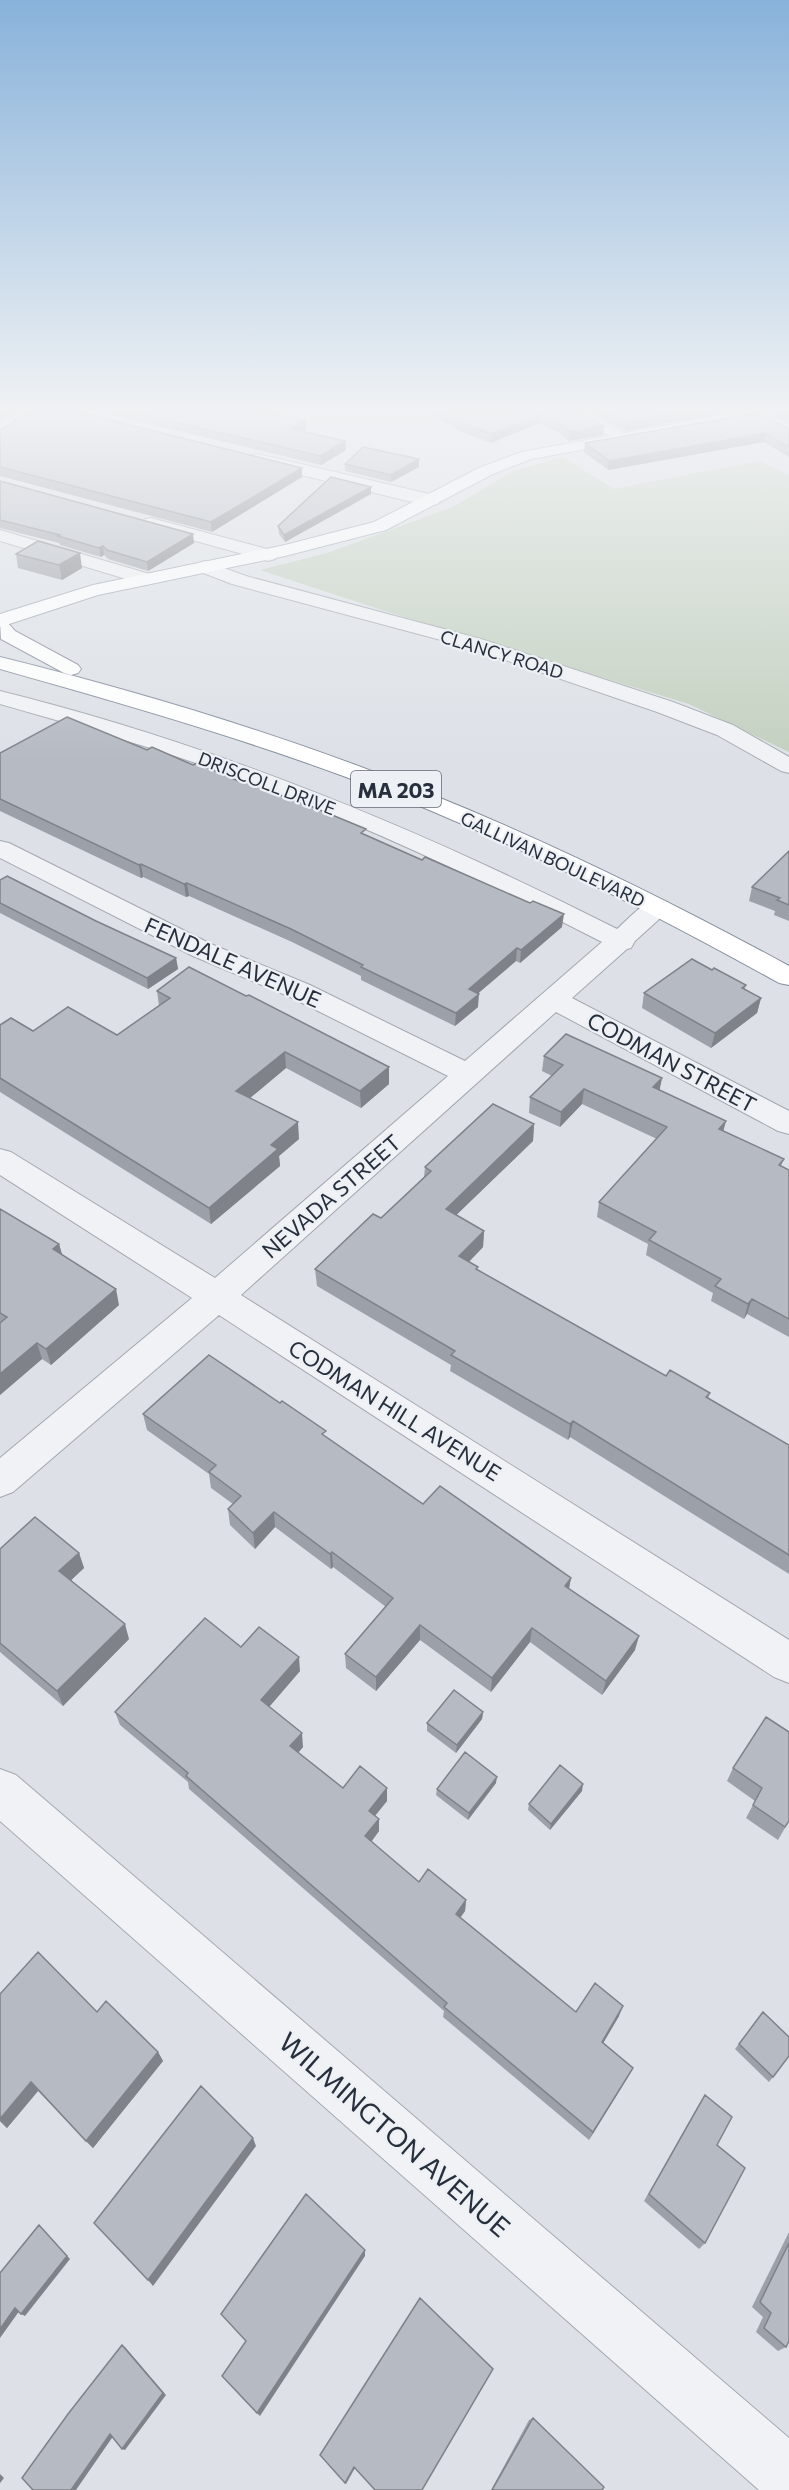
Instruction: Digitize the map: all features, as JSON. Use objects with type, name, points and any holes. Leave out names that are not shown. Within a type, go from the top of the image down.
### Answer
[{"type":"main road","points":[[123,697],[8,634],[0,623],[44,603],[146,579],[268,555],[375,527]]},
{"type":"main road","name":"GALLIVAN BOULEVARD","points":[[0,663],[252,736],[384,784],[518,841],[658,908],[789,977]]},
{"type":"street","points":[[164,527],[268,555]]},
{"type":"street","points":[[0,535],[146,579]]},
{"type":"street","name":"CLANCY ROAD","points":[[205,567],[232,578],[474,643],[665,707],[725,730],[789,766]]},
{"type":"street","name":"DRISCOLL DRIVE","points":[[0,698],[164,746],[277,785],[408,838],[546,903],[622,942]]},
{"type":"street","name":"FENDALE AVENUE","points":[[0,848],[202,950],[300,991],[468,1074]]},
{"type":"street","name":"NEVADA STREET","points":[[0,1481],[216,1298],[658,908]]},
{"type":"street","name":"CODMAN STREET","points":[[555,1000],[789,1124]]},
{"type":"street","name":"CODMAN HILL AVENUE","points":[[0,1160],[391,1406],[789,1663]]},
{"type":"street","name":"WILMINGTON AVENUE","points":[[0,1791],[789,2477]]},
{"type":"green space","points":[[398,527],[789,527],[789,752],[689,704],[388,612],[260,570],[327,553]]},
{"type":"building","points":[[29,527],[168,527],[193,534],[147,562],[107,550],[103,546],[99,548],[58,536],[60,535]]},
{"type":"building","points":[[279,527],[298,527],[284,535]]},
{"type":"building","points":[[38,541],[80,553],[59,565],[16,554]]},
{"type":"building","points":[[67,717],[147,750],[152,747],[193,765],[197,763],[238,781],[242,779],[284,795],[366,829],[361,833],[422,860],[425,857],[530,903],[533,901],[564,914],[521,950],[517,948],[469,989],[479,994],[456,1013],[361,967],[363,965],[291,929],[187,883],[184,884],[139,865],[0,799],[0,753]]},
{"type":"building","points":[[789,851],[789,905],[777,900],[780,898],[752,887]]},
{"type":"building","points":[[7,876],[176,958],[147,978],[0,903],[0,880]]},
{"type":"building","points":[[692,959],[746,985],[742,988],[761,998],[715,1033],[644,993]]},
{"type":"building","points":[[189,967],[389,1067],[360,1091],[285,1052],[236,1091],[298,1122],[271,1145],[278,1149],[209,1208],[0,1078],[0,1025],[11,1018],[33,1031],[68,1007],[117,1035],[170,998],[157,991]]},
{"type":"building","points":[[566,1034],[662,1078],[653,1087],[726,1121],[719,1129],[784,1159],[779,1165],[789,1170],[789,1319],[752,1299],[748,1304],[715,1286],[721,1279],[649,1240],[656,1232],[599,1202],[667,1127],[584,1089],[561,1112],[530,1097],[563,1065],[544,1056]]},
{"type":"building","points":[[493,1104],[534,1124],[446,1209],[484,1231],[459,1256],[478,1267],[476,1269],[666,1376],[670,1370],[710,1393],[706,1397],[789,1445],[789,1555],[573,1421],[570,1424],[451,1355],[455,1351],[315,1269],[373,1214],[381,1218],[431,1171],[425,1167]]},
{"type":"building","points":[[0,1209],[59,1244],[53,1249],[116,1289],[46,1349],[37,1343],[0,1374],[0,1323],[7,1317],[0,1313]]},
{"type":"building","points":[[209,1355],[326,1431],[322,1434],[423,1504],[440,1486],[571,1578],[565,1586],[639,1636],[606,1681],[532,1628],[492,1678],[420,1625],[376,1677],[345,1654],[393,1598],[274,1512],[253,1533],[228,1509],[241,1496],[209,1472],[216,1465],[143,1414]]},
{"type":"building","points":[[35,1517],[79,1553],[59,1571],[125,1624],[57,1691],[0,1643],[0,1549]]},
{"type":"building","points":[[205,1618],[241,1647],[259,1627],[299,1657],[261,1700],[302,1733],[290,1746],[343,1788],[360,1766],[387,1788],[369,1811],[379,1819],[365,1836],[419,1882],[428,1869],[466,1900],[456,1914],[576,2012],[595,1983],[623,2006],[602,2042],[633,2068],[593,2132],[444,2007],[447,2003],[186,1776],[188,1773],[115,1712]]},
{"type":"building","points":[[454,1690],[483,1712],[457,1745],[427,1723]]},
{"type":"building","points":[[766,1717],[789,1732],[789,1821],[785,1827],[753,1805],[762,1788],[733,1768]]},
{"type":"building","points":[[465,1752],[497,1777],[469,1813],[437,1789]]},
{"type":"building","points":[[560,1765],[583,1784],[551,1824],[529,1804]]},
{"type":"building","points":[[38,1952],[97,2012],[106,2001],[158,2052],[86,2141],[31,2082],[0,2119],[0,1994]]},
{"type":"building","points":[[763,2012],[789,2037],[789,2056],[773,2077],[739,2044]]},
{"type":"building","points":[[201,2086],[253,2138],[148,2280],[94,2223]]},
{"type":"building","points":[[705,2095],[732,2117],[717,2145],[745,2168],[705,2243],[649,2194]]},
{"type":"building","points":[[306,2194],[365,2250],[257,2413],[222,2376],[246,2341],[221,2314]]},
{"type":"building","points":[[39,2225],[67,2256],[21,2314],[15,2308],[0,2329],[0,2273]]},
{"type":"building","points":[[789,2243],[789,2341],[786,2347],[764,2328],[771,2313],[760,2302]]},
{"type":"building","points":[[420,2298],[493,2369],[422,2490],[375,2490],[354,2467],[345,2483],[320,2455]]},
{"type":"building","points":[[122,2345],[163,2393],[122,2449],[110,2434],[71,2490],[33,2490],[22,2478]]},
{"type":"building","points":[[533,2418],[604,2487],[602,2490],[492,2490]]}]
